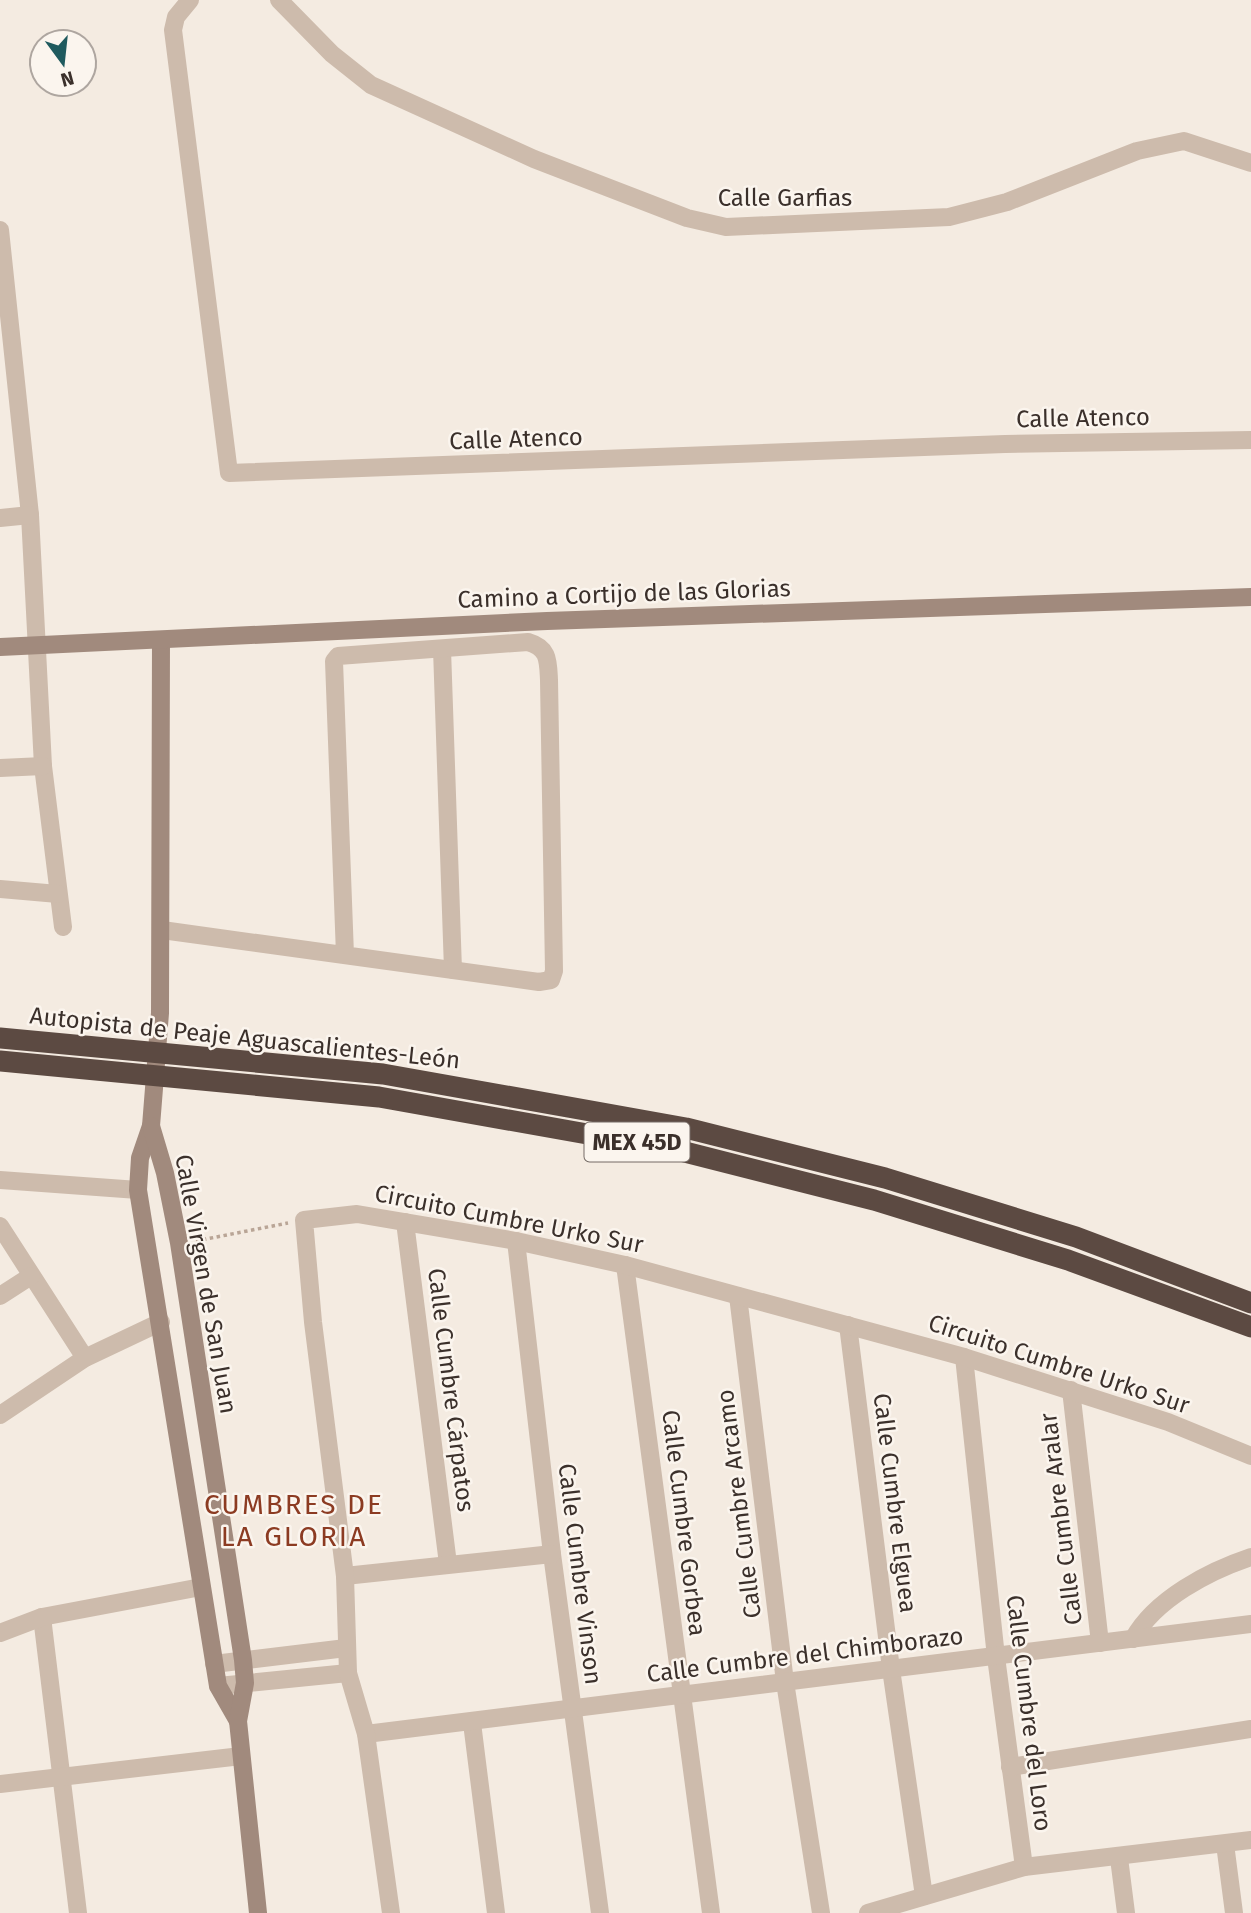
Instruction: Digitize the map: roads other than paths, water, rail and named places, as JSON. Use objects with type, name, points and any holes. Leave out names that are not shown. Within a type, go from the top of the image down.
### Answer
[{"type":"highway","name":"Autopista de Peaje Aguascalientes-León","points":[[0,1038],[383,1074],[686,1128],[898,1182],[1076,1237],[1251,1303]]},
{"type":"highway","name":"MEX 45D","points":[[0,1061],[379,1097],[677,1150],[874,1200],[1055,1256],[1251,1327]]},
{"type":"street","name":"Calle Atenco","points":[[190,0],[176,18],[173,30],[229,473],[1004,444],[1251,440]]},
{"type":"street","name":"Calle Garfias","points":[[279,0],[332,54],[371,85],[534,159],[687,218],[726,227],[949,218],[1007,202],[1137,151],[1184,141],[1251,163]]},
{"type":"street","points":[[0,230],[30,515],[43,766],[63,927]]},
{"type":"street","points":[[0,518],[30,515]]},
{"type":"street","name":"Camino a Cortijo de las Glorias","points":[[0,647],[547,621],[1251,597]]},
{"type":"street","points":[[151,1126],[160,1013],[162,930],[161,639]]},
{"type":"street","points":[[162,930],[453,971],[539,982],[551,980],[554,971],[549,680],[547,655],[540,646],[528,642],[342,653],[334,662],[345,955]]},
{"type":"street","points":[[442,649],[453,971]]},
{"type":"street","points":[[0,768],[43,766]]},
{"type":"street","points":[[0,889],[58,894]]},
{"type":"street","name":"Calle Virgen de San Juan","points":[[151,1126],[140,1158],[138,1190],[218,1686],[238,1721]]},
{"type":"street","name":"Calle Virgen de San Juan","points":[[151,1126],[166,1173],[179,1243],[243,1660],[246,1683],[238,1721],[258,1913]]},
{"type":"street","points":[[0,1180],[138,1190]]},
{"type":"street","name":"Circuito Cumbre Urko Sur","points":[[345,1576],[313,1322],[304,1220],[357,1214],[516,1241],[625,1265],[964,1357],[1168,1422],[1251,1456]]},
{"type":"street","name":"Calle Cumbre Cárpatos","points":[[405,1222],[448,1564]]},
{"type":"street","points":[[0,1226],[85,1358]]},
{"type":"street","name":"Calle Cumbre Vinson","points":[[516,1241],[552,1554],[600,1913]]},
{"type":"street","name":"Calle Cumbre Gorbea","points":[[625,1265],[711,1913]]},
{"type":"street","points":[[0,1296],[32,1276]]},
{"type":"street","name":"Calle Cumbre Arcamo","points":[[738,1296],[785,1682],[821,1913]]},
{"type":"street","points":[[0,1415],[85,1358],[161,1322]]},
{"type":"street","name":"Calle Cumbre Elguea","points":[[848,1325],[891,1669],[925,1896]]},
{"type":"street","name":"Calle Cumbre del Loro","points":[[964,1357],[996,1657],[1024,1867]]},
{"type":"street","name":"Calle Cumbre Aralar","points":[[1071,1390],[1100,1643]]},
{"type":"street","points":[[391,1913],[366,1734],[348,1673],[345,1648],[345,1576],[552,1554]]},
{"type":"street","points":[[1133,1639],[1142,1623],[1168,1598],[1251,1557]]},
{"type":"street","points":[[0,1633],[42,1617],[201,1587]]},
{"type":"street","points":[[42,1617],[78,1913]]},
{"type":"street","name":"Calle Cumbre del Chimborazo","points":[[366,1734],[472,1723],[681,1693],[996,1657],[1251,1624]]},
{"type":"street","points":[[214,1664],[345,1648]]},
{"type":"street","points":[[218,1686],[348,1673]]},
{"type":"street","points":[[472,1723],[496,1913]]},
{"type":"street","points":[[1010,1767],[1251,1730]]},
{"type":"street","points":[[0,1784],[241,1756]]},
{"type":"street","points":[[868,1913],[1024,1867],[1119,1858],[1251,1840]]},
{"type":"street","points":[[1225,1844],[1234,1913]]},
{"type":"street","points":[[1119,1858],[1126,1913]]},
{"type":"district","name":"CUMBRES DE LA GLORIA","points":[[294,1520]]}]
